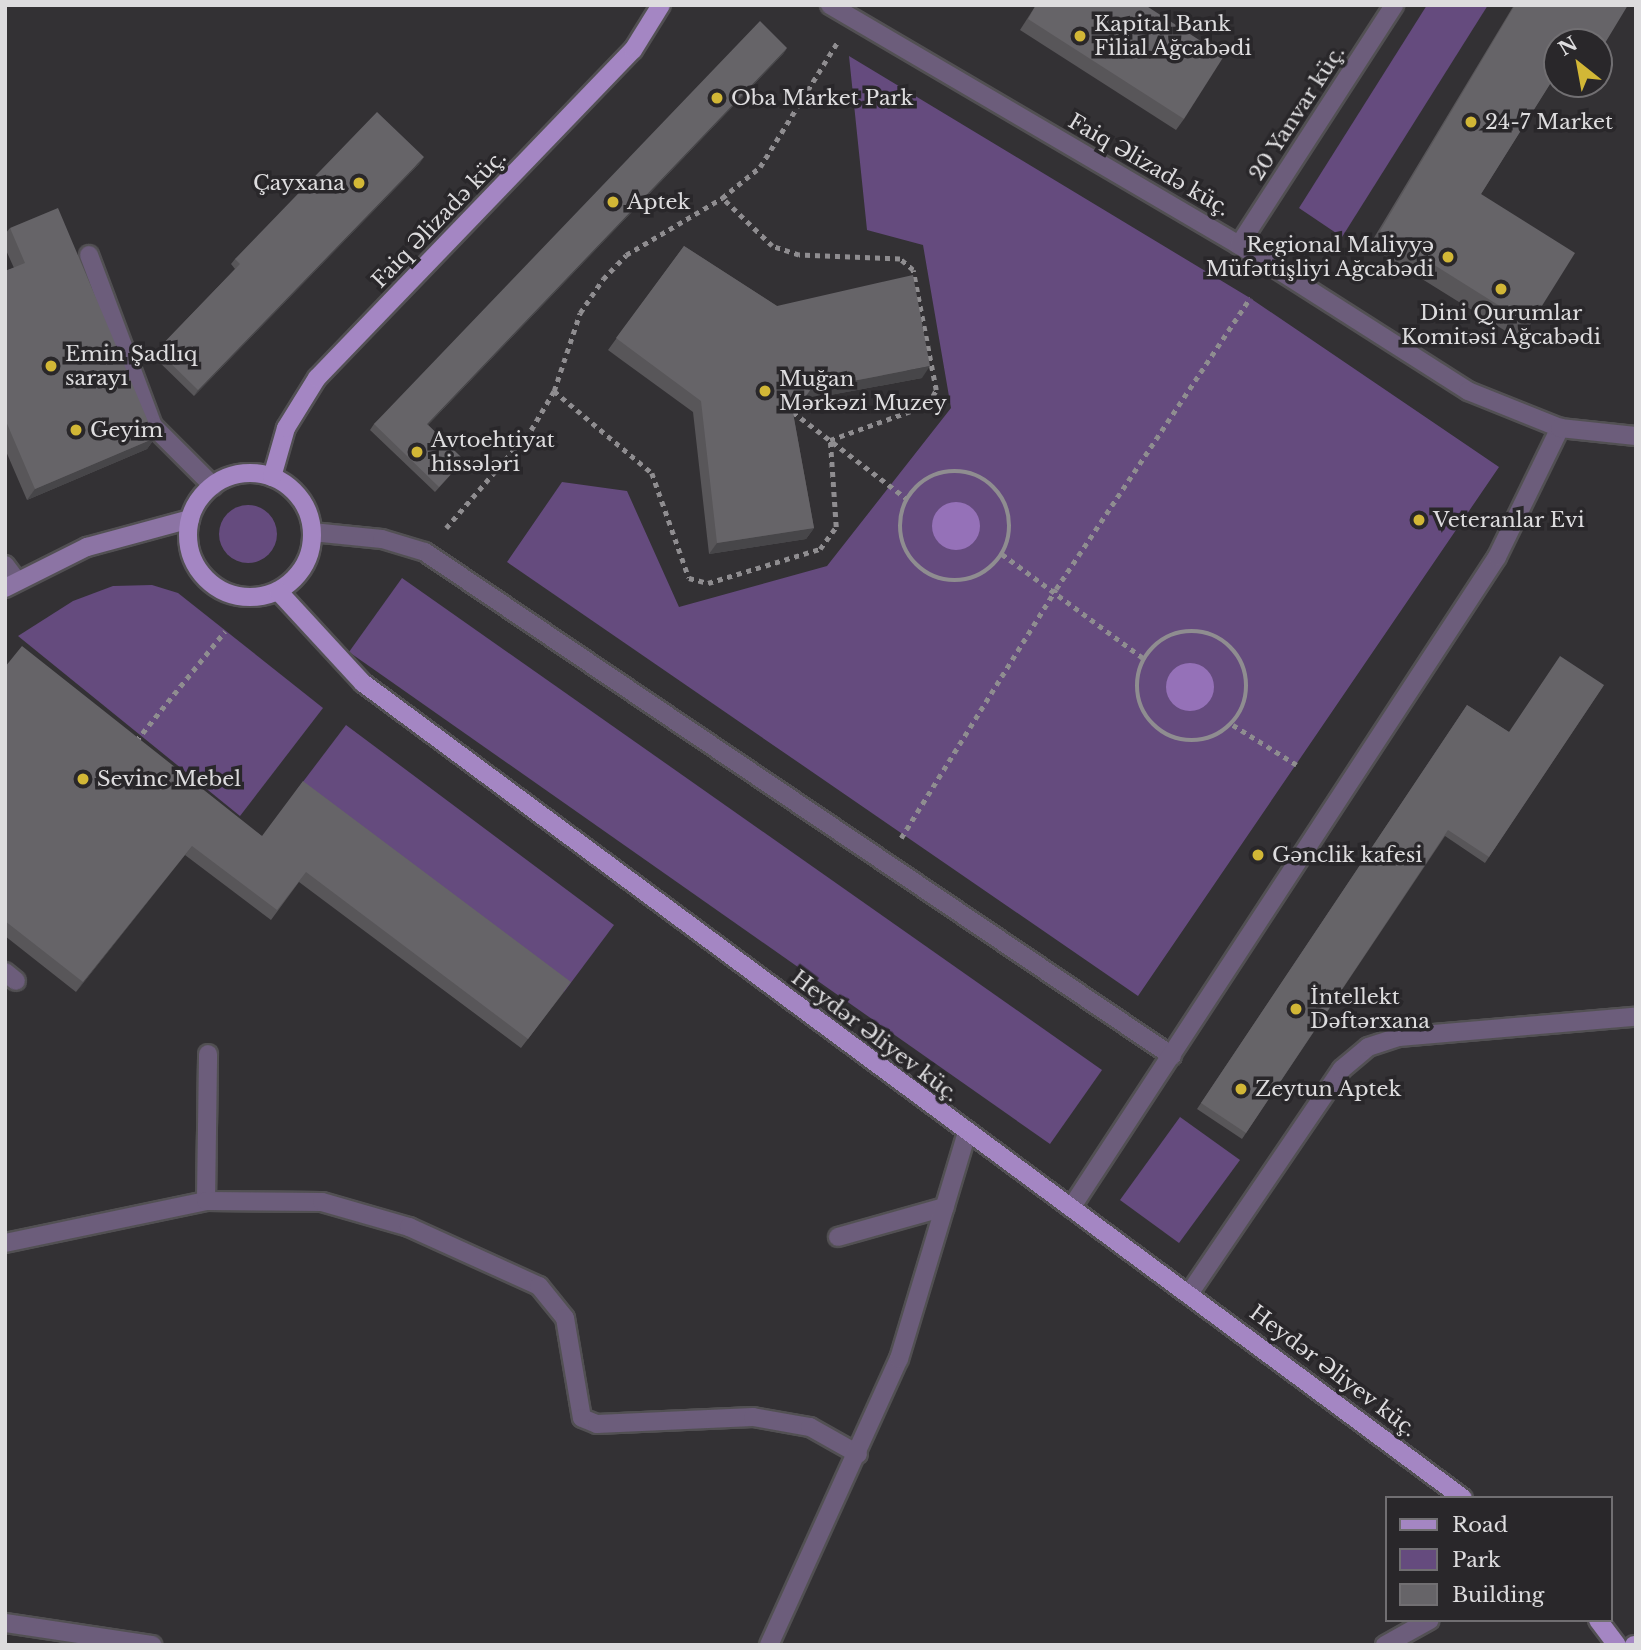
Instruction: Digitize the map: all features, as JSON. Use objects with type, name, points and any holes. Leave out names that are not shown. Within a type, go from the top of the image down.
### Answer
[{"type":"main road","name":"Faiq Əlizadə küç.","points":[[272,477],[286,428],[317,377],[633,50],[661,5]]},
{"type":"main road","points":[[251,473],[272,477],[300,498],[312,532],[307,560],[278,591],[238,596],[203,576],[188,539],[190,519],[212,486],[251,473]]},
{"type":"main road","points":[[11,585],[87,547],[190,519]]},
{"type":"main road","name":"Heydər Əliyev küç.","points":[[278,591],[363,684],[967,1133],[1191,1291],[1460,1496]]},
{"type":"main road","points":[[1600,1622],[1617,1645]]},
{"type":"street","name":"Faiq Əlizadə küç.","points":[[830,5],[1239,245],[1468,391],[1560,428],[1636,436]]},
{"type":"street","name":"20 Yanvar küç.","points":[[1239,245],[1394,5]]},
{"type":"street","points":[[89,256],[153,426],[212,486]]},
{"type":"street","points":[[1071,1208],[1497,557],[1560,428]]},
{"type":"street","points":[[312,532],[382,539],[425,552],[884,866],[1172,1056]]},
{"type":"street","points":[[5,565],[11,585]]},
{"type":"street","points":[[1191,1291],[1342,1069],[1368,1047],[1399,1037],[1634,1017]]},
{"type":"street","points":[[206,1201],[208,1054]]},
{"type":"street","points":[[769,1645],[899,1359],[967,1133]]},
{"type":"street","points":[[5,1243],[206,1201],[322,1202],[410,1227],[539,1286],[565,1318],[574,1401],[582,1418],[597,1424],[753,1417],[810,1427],[858,1454]]},
{"type":"street","points":[[838,1237],[945,1207]]},
{"type":"street","points":[[5,1622],[47,1636],[152,1645]]},
{"type":"street","points":[[1385,1645],[1426,1622]]},
{"type":"path","points":[[425,552],[531,430],[554,391],[580,313],[603,279],[626,255],[722,198],[782,139],[852,17]]},
{"type":"path","points":[[722,198],[772,246],[799,254],[900,259],[913,270],[936,390],[929,405],[830,440]]},
{"type":"path","points":[[884,866],[1056,589],[1250,298]]},
{"type":"path","points":[[554,391],[652,473],[689,578],[708,583],[821,549],[836,527],[830,440]]},
{"type":"path","points":[[793,412],[906,498]]},
{"type":"path","points":[[951,470],[977,474],[999,491],[1010,515],[1002,554],[973,580],[946,582],[921,572],[904,550],[898,524],[906,498],[925,479],[951,470]]},
{"type":"path","points":[[1002,554],[1056,589],[1143,658]]},
{"type":"path","points":[[1188,630],[1225,642],[1248,675],[1246,702],[1233,725],[1210,740],[1183,741],[1158,731],[1141,710],[1136,684],[1143,658],[1162,639],[1188,630]]},
{"type":"path","points":[[131,747],[225,631]]},
{"type":"path","points":[[1233,725],[1297,765]]},
{"type":"green space","points":[[1427,5],[1488,5],[1342,237],[1299,208]]},
{"type":"green space","points":[[849,56],[1250,298],[1499,467],[1138,996],[507,562],[562,482],[627,491],[679,607],[827,566],[951,408],[923,245],[867,230]]},
{"type":"green space","points":[[248,505],[259,507],[272,518],[277,534],[275,545],[264,558],[248,563],[237,561],[224,550],[219,534],[221,523],[232,510]]},
{"type":"green space","points":[[402,578],[1102,1070],[1050,1144],[349,652]]},
{"type":"green space","points":[[152,585],[178,593],[323,708],[240,816],[18,636],[73,601],[113,586]]},
{"type":"green space","points":[[346,725],[614,925],[564,992],[296,791]]},
{"type":"green space","points":[[1180,1117],[1240,1160],[1179,1243],[1120,1200]]},
{"type":"shaded area","points":[[956,502],[973,509],[980,526],[973,543],[956,550],[939,543],[932,526],[939,509]]},
{"type":"shaded area","points":[[1190,663],[1207,670],[1214,687],[1207,704],[1190,711],[1173,704],[1166,687],[1173,670]]},
{"type":"building","points":[[1036,5],[1145,5],[1224,56],[1184,119],[1028,19]]},
{"type":"building","points":[[1515,5],[1628,5],[1613,30],[1543,28],[1543,95],[1481,194],[1575,253],[1530,325],[1380,231]]},
{"type":"building","points":[[760,21],[787,48],[427,424],[464,460],[439,487],[374,424]]},
{"type":"building","points":[[377,112],[424,157],[198,390],[157,350],[240,264],[235,259]]},
{"type":"building","points":[[58,208],[155,438],[35,489],[5,419],[5,271],[25,263],[10,228]]},
{"type":"building","points":[[684,246],[777,306],[913,275],[930,366],[811,389],[793,413],[814,528],[717,543],[701,401],[616,338]]},
{"type":"building","points":[[22,646],[262,836],[303,781],[571,982],[528,1039],[306,872],[277,910],[192,846],[83,982],[5,921],[5,667]]},
{"type":"building","points":[[1560,656],[1604,685],[1489,857],[1448,830],[1246,1133],[1201,1103],[1467,705],[1509,732]]},
{"type":"place","name":"Kapital Bank Filial Ağcabədi","points":[[1080,36]]},
{"type":"place","name":"Oba Market Park","points":[[717,98]]},
{"type":"place","name":"24-7 Market","points":[[1471,122]]},
{"type":"place","name":"Çayxana","points":[[359,183]]},
{"type":"place","name":"Aptek","points":[[613,202]]},
{"type":"place","name":"Regional Maliyyə Müfəttişliyi Ağcabədi","points":[[1448,257]]},
{"type":"place","name":"Dini Qurumlar Komitəsi Ağcabədi","points":[[1501,289]]},
{"type":"place","name":"Emin Şadlıq sarayı","points":[[51,366]]},
{"type":"place","name":"Muğan Mərkəzi Muzey","points":[[765,391]]},
{"type":"place","name":"Geyim","points":[[76,430]]},
{"type":"place","name":"Avtoehtiyat hissələri","points":[[417,452]]},
{"type":"place","name":"Veteranlar Evi","points":[[1419,520]]},
{"type":"place","name":"Sevinc Mebel","points":[[83,779]]},
{"type":"place","name":"Gənclik kafesi","points":[[1258,855]]},
{"type":"place","name":"İntellekt Dəftərxana","points":[[1296,1009]]},
{"type":"place","name":"Zeytun Aptek","points":[[1241,1089]]}]
